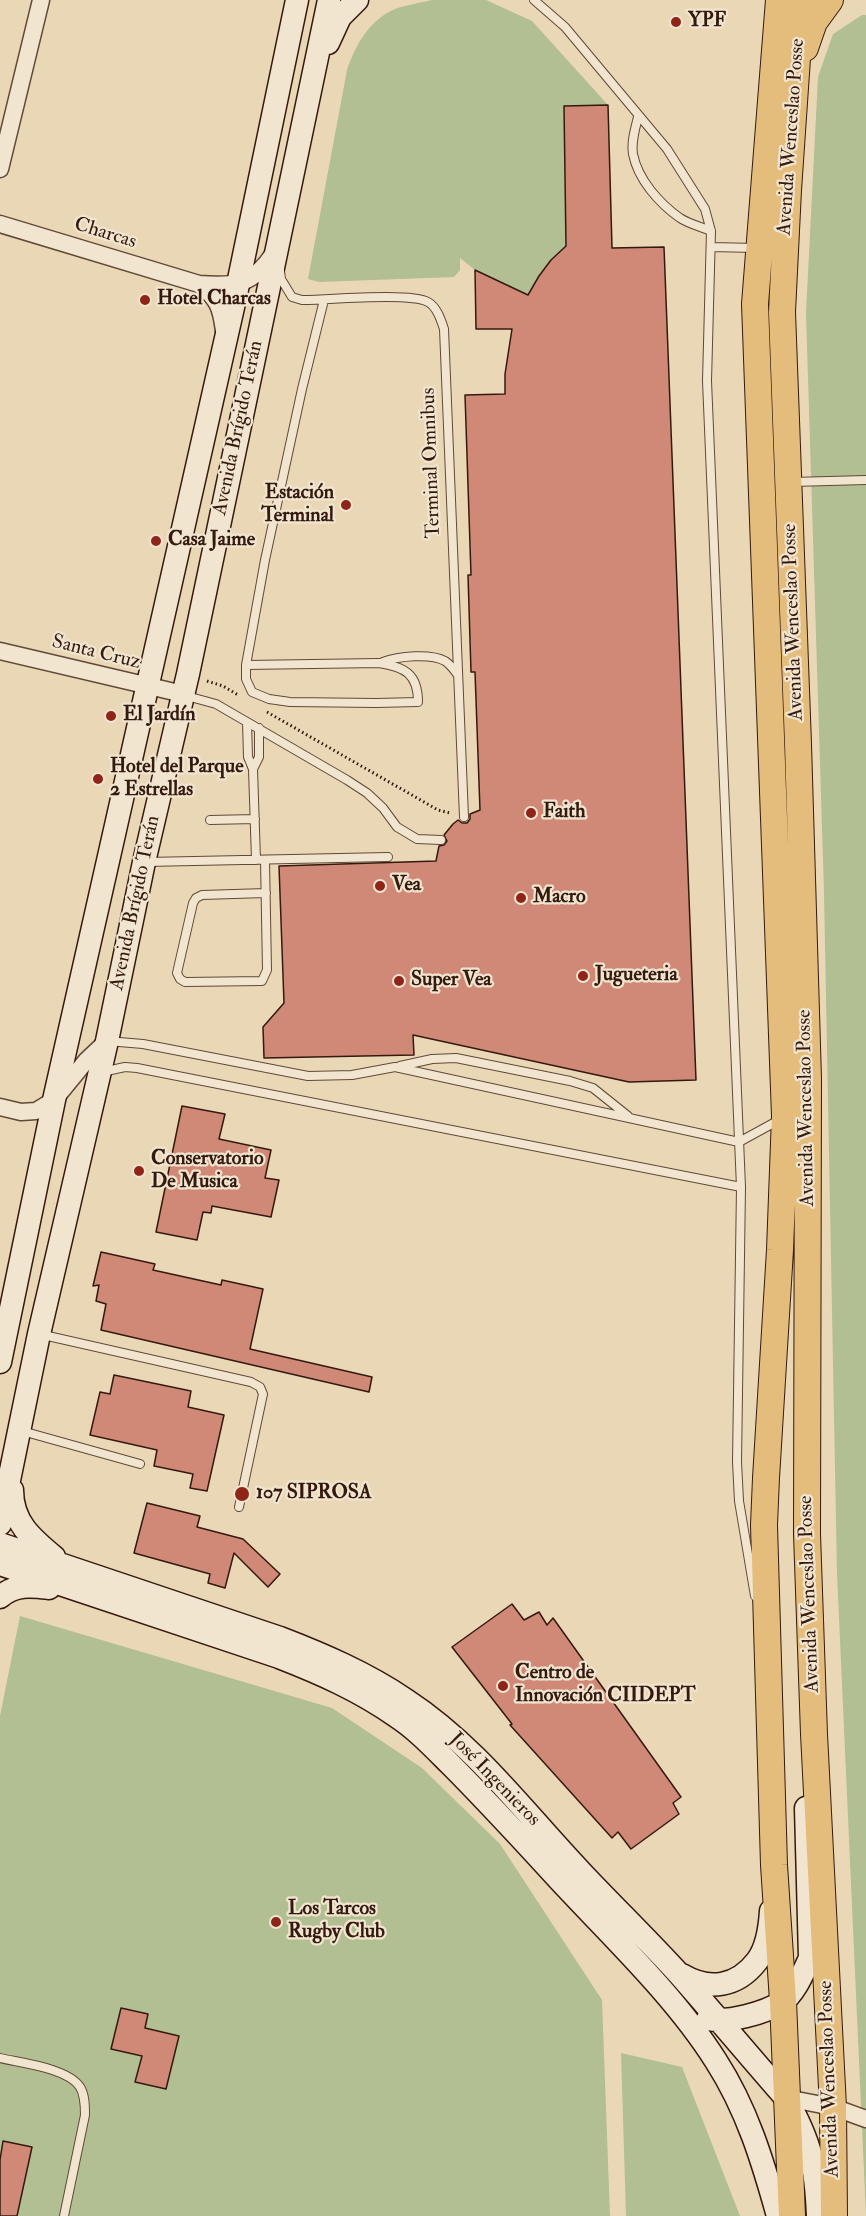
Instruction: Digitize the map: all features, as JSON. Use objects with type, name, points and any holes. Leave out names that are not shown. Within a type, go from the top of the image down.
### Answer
[{"type":"main road","name":"Avenida Brígido Terán","points":[[0,1362],[54,1100],[225,341],[297,0]]},
{"type":"main road","name":"Avenida Brígido Terán","points":[[0,1524],[39,1334],[107,1041],[144,862],[183,694],[329,0]]},
{"type":"main road","points":[[310,89],[340,17],[357,0]]},
{"type":"main road","points":[[798,68],[814,22],[830,0]]},
{"type":"main road","points":[[783,2],[758,248],[755,304],[785,1116],[780,1250],[764,1525],[774,1865],[783,2001],[792,2216]]},
{"type":"main road","name":"Avenida Wenceslao Posse","points":[[783,2],[798,68],[788,190],[782,312],[808,1079],[807,1534],[814,1734],[833,2107],[834,2216]]},
{"type":"main road","points":[[11,1467],[15,1514],[22,1529],[65,1566]]},
{"type":"main road","name":"José Ingenieros","points":[[0,1544],[280,1638],[325,1656],[367,1675],[440,1725],[492,1774],[580,1871],[678,1973],[786,2098],[799,2121],[811,2153],[816,2178],[818,2216]]},
{"type":"main road","name":"José Ingenieros","points":[[0,1564],[72,1590],[287,1660],[357,1691],[398,1717],[425,1739],[466,1780],[672,2002],[716,2060],[732,2088],[759,2147],[778,2216]]},
{"type":"main road","points":[[0,1598],[7,1591],[25,1586],[72,1590]]},
{"type":"main road","points":[[672,2002],[692,2014],[711,2020],[750,2015],[783,2001],[801,1979],[810,1958],[806,1814],[807,1781],[814,1734]]},
{"type":"main road","points":[[678,1973],[693,1982],[714,1986],[726,1983],[743,1974],[758,1960],[770,1927],[774,1865]]},
{"type":"street","points":[[0,170],[41,0]]},
{"type":"street","name":"Charcas","points":[[0,224],[199,284],[222,286],[248,280],[263,270],[277,247]]},
{"type":"street","points":[[199,284],[213,295],[221,311],[225,341]]},
{"type":"street","name":"Santa Cruz","points":[[0,651],[183,694]]},
{"type":"street","points":[[0,1107],[21,1112],[36,1111],[54,1100],[107,1041]]},
{"type":"street","points":[[786,2098],[833,2107],[866,2119]]},
{"type":"lane","points":[[534,0],[565,27],[667,149],[705,209],[711,231],[707,381],[741,1186],[738,1491],[768,1673]]},
{"type":"lane","points":[[638,117],[633,137],[633,154],[642,177],[660,202],[682,220],[711,231]]},
{"type":"lane","name":"Terminal Omnibus","points":[[277,247],[281,279],[292,297],[302,300],[409,297],[428,302],[440,316],[444,329],[464,817]]},
{"type":"lane","points":[[711,247],[758,248]]},
{"type":"lane","points":[[246,665],[379,663],[397,666],[413,676],[418,689],[418,702],[291,702],[269,699],[252,692],[246,679],[246,665],[265,560],[324,300]]},
{"type":"lane","points":[[789,482],[866,480]]},
{"type":"lane","points":[[379,663],[400,657],[434,657],[452,666],[458,676]]},
{"type":"lane","points":[[183,694],[216,704],[367,793],[384,808],[397,827],[417,839],[441,840]]},
{"type":"lane","points":[[247,722],[248,757],[254,770],[255,819],[266,893],[267,970],[262,981],[185,981],[180,979],[177,973],[196,898],[202,895],[266,893]]},
{"type":"lane","points":[[254,770],[259,758],[259,728]]},
{"type":"lane","points":[[210,820],[255,819]]},
{"type":"lane","points":[[144,862],[388,857]]},
{"type":"lane","points":[[107,1041],[143,1044],[308,1076],[352,1075],[432,1059],[456,1058],[570,1081],[593,1088],[630,1119]]},
{"type":"lane","points":[[394,1067],[739,1142],[785,1116]]},
{"type":"lane","points":[[99,1073],[113,1068],[137,1068],[741,1186]]},
{"type":"lane","points":[[39,1334],[251,1382],[260,1387],[263,1394],[239,1507]]},
{"type":"lane","points":[[18,1430],[140,1464]]},
{"type":"lane","points":[[0,2058],[56,2072],[72,2078],[81,2088],[85,2115],[64,2216]]},
{"type":"path","points":[[207,681],[223,686],[240,696]]},
{"type":"path","points":[[258,707],[438,810],[464,817]]},
{"type":"green space","points":[[432,0],[486,0],[532,21],[608,105],[564,106],[566,246],[545,269],[528,295],[475,270],[460,258],[460,270],[454,277],[319,282],[308,279],[347,70],[354,52],[370,27],[386,14],[395,9]]},
{"type":"green space","points":[[862,15],[866,15],[866,2216],[837,1573],[824,892],[806,313],[818,77],[833,34]]},
{"type":"green space","name":"Los Tarcos Rugby Club","points":[[20,1616],[332,1708],[422,1768],[500,1844],[602,2000],[610,2216],[0,2216],[0,1716]]},
{"type":"green space","points":[[621,2053],[682,2067],[740,2216],[626,2216]]},
{"type":"building","points":[[608,105],[612,248],[664,247],[696,1080],[629,1082],[413,1035],[414,1055],[264,1058],[263,1027],[284,1003],[279,866],[436,861],[439,846],[444,845],[447,841],[444,835],[453,824],[458,820],[467,823],[470,814],[480,810],[475,672],[471,672],[468,575],[471,575],[465,395],[505,394],[505,374],[512,329],[476,329],[475,270],[528,295],[551,260],[566,246],[564,106]]},
{"type":"building","points":[[182,1106],[225,1114],[219,1139],[271,1150],[265,1178],[279,1180],[271,1217],[212,1206],[211,1213],[203,1212],[197,1240],[156,1232]]},
{"type":"building","points":[[101,1252],[155,1264],[153,1270],[221,1285],[222,1280],[263,1289],[250,1349],[372,1377],[369,1392],[101,1330],[106,1304],[96,1301],[99,1285],[93,1286]]},
{"type":"building","points":[[114,1375],[191,1391],[188,1407],[224,1415],[207,1491],[190,1488],[193,1474],[154,1466],[157,1450],[90,1435],[100,1392],[110,1394]]},
{"type":"building","points":[[147,1503],[200,1516],[197,1527],[243,1539],[280,1574],[268,1587],[234,1553],[225,1588],[208,1583],[210,1574],[134,1553]]},
{"type":"building","points":[[512,1604],[524,1620],[539,1612],[547,1625],[553,1618],[681,1797],[673,1803],[679,1814],[631,1849],[618,1832],[612,1838],[510,1725],[512,1724],[452,1647]]},
{"type":"building","points":[[121,2008],[148,2014],[145,2028],[179,2036],[166,2089],[135,2082],[142,2056],[111,2049]]},
{"type":"building","points":[[3,2141],[32,2147],[17,2216],[0,2216],[0,2160]]},
{"type":"place","name":"YPF","points":[[676,22]]},
{"type":"place","name":"Hotel Charcas","points":[[145,300]]},
{"type":"place","name":"Estación Terminal","points":[[346,505]]},
{"type":"place","name":"Casa Jaime","points":[[156,541]]},
{"type":"place","name":"El Jardín","points":[[111,716]]},
{"type":"place","name":"Hotel del Parque 2 Estrellas","points":[[98,779]]},
{"type":"place","name":"Faith","points":[[531,813]]},
{"type":"place","name":"Vea","points":[[380,886]]},
{"type":"place","name":"Macro","points":[[521,898]]},
{"type":"place","name":"Jugueteria","points":[[583,976]]},
{"type":"place","name":"Super Vea","points":[[399,981]]},
{"type":"place","name":"Conservatorio De Musica","points":[[139,1171]]},
{"type":"place","name":"107 SIPROSA","points":[[242,1494]]},
{"type":"place","name":"Centro de Innovación CIIDEPT","points":[[503,1686]]},
{"type":"place","name":"Los Tarcos Rugby Club","points":[[276,1922]]}]
